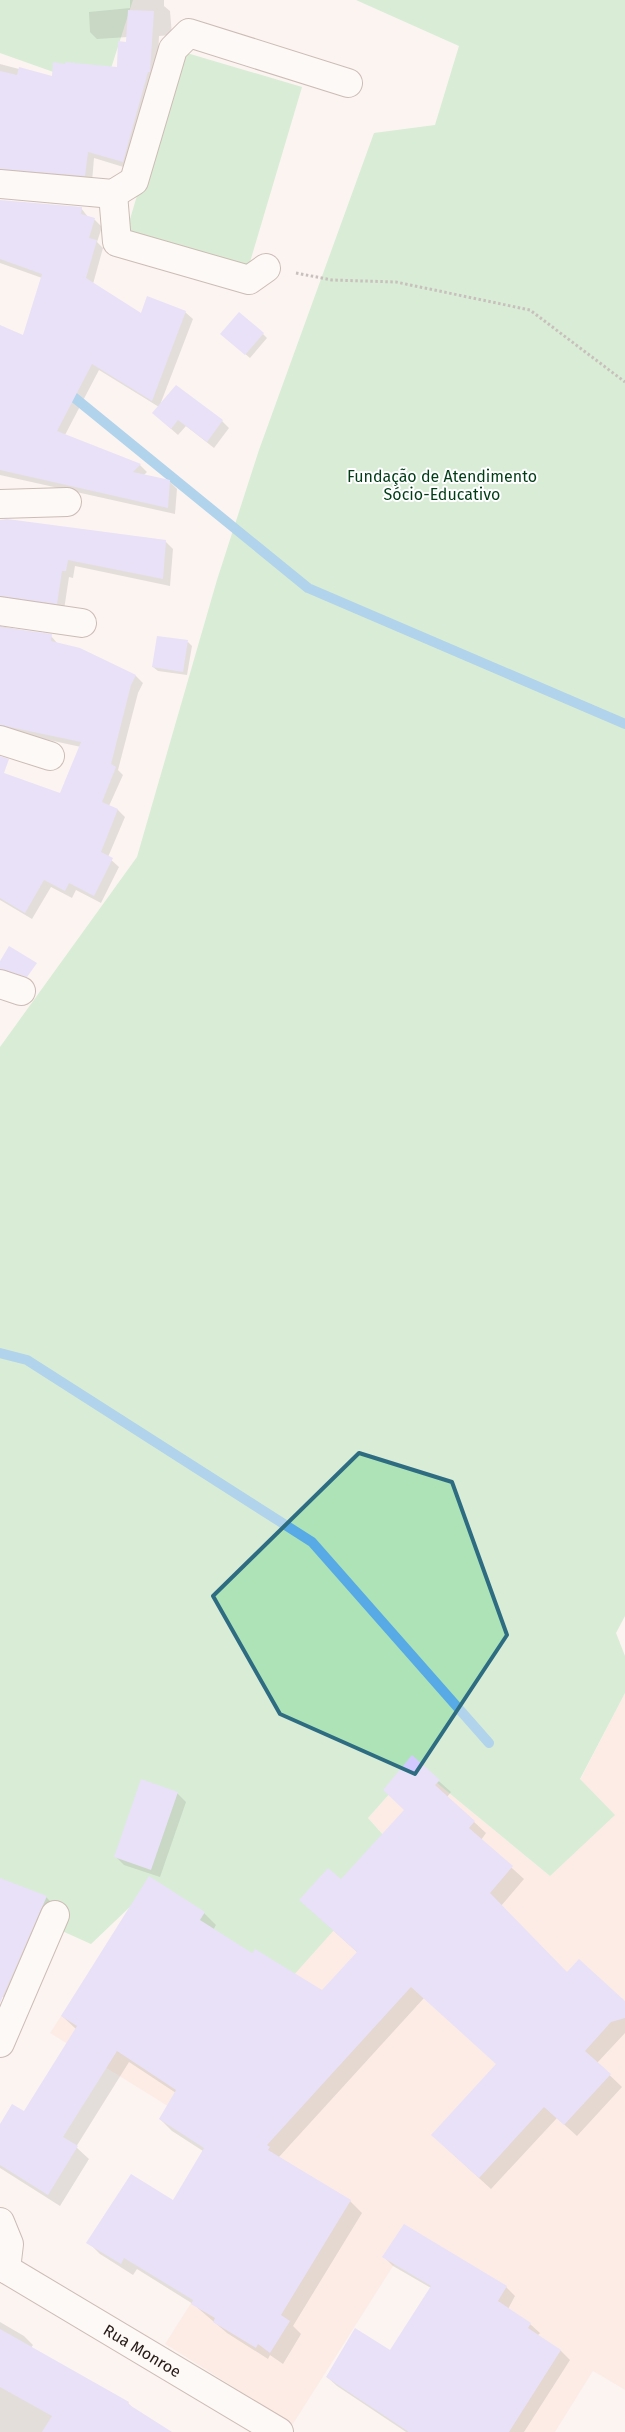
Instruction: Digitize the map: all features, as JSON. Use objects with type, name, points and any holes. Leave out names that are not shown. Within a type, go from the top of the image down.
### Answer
[{"type":"street","points":[[0,184],[113,194],[134,181],[173,49],[189,33],[348,83]]},
{"type":"street","points":[[113,194],[117,242],[249,280],[266,268]]},
{"type":"street","points":[[0,504],[67,502]]},
{"type":"street","points":[[0,611],[82,623]]},
{"type":"street","points":[[0,740],[50,756]]},
{"type":"street","points":[[0,2043],[55,1915]]},
{"type":"street","name":"Rua Monroe","points":[[0,2222],[9,2244],[3,2270],[279,2432]]},
{"type":"path","points":[[266,268],[332,280],[396,282],[530,310],[625,382]]},
{"type":"highlighted area","points":[[359,1453],[452,1482],[507,1635],[415,1774],[280,1714],[213,1596]]},
{"type":"shaded area","points":[[625,1693],[625,2390],[593,2371],[555,2432],[486,2432],[543,2340],[402,2252],[293,2424],[165,2344],[274,2172],[50,2033],[134,1903],[401,1854],[368,1818],[415,1765],[550,1876],[580,1780]]},
{"type":"green space","points":[[0,0],[133,0],[104,90],[0,53]]},
{"type":"green space","name":"Fundação de Atendimento Sócio-Educativo","points":[[356,0],[625,0],[625,1616],[616,1633],[625,1656],[625,1693],[580,1779],[615,1815],[550,1876],[415,1765],[368,1818],[401,1855],[284,1986],[134,1903],[91,1944],[0,1903],[0,1047],[137,857],[217,580],[259,450],[374,133],[435,125],[459,46]]},
{"type":"green space","points":[[180,51],[302,87],[247,272],[125,236]]},
{"type":"building","points":[[128,10],[154,11],[150,72],[148,72],[123,162],[88,152],[85,176],[0,169],[0,71],[17,75],[19,67],[52,76],[53,62],[117,67],[118,41],[126,42]]},
{"type":"building","points":[[0,200],[82,207],[81,214],[95,218],[89,238],[97,240],[86,278],[141,313],[147,296],[186,311],[152,401],[92,364],[57,431],[141,464],[133,472],[170,480],[168,508],[0,470],[0,325],[23,335],[42,274],[0,259]]},
{"type":"building","points":[[239,312],[264,333],[245,355],[220,334]]},
{"type":"building","points":[[176,385],[223,420],[207,442],[178,420],[171,429],[152,413]]},
{"type":"building","points":[[7,519],[166,540],[163,579],[68,560],[66,571],[62,571],[57,604],[0,596],[0,520]]},
{"type":"building","points":[[0,627],[52,634],[51,641],[80,648],[136,675],[131,685],[111,764],[116,767],[102,802],[118,809],[101,852],[113,858],[94,896],[69,883],[65,891],[44,880],[25,913],[0,898],[0,756],[9,759],[4,773],[60,793],[81,742],[0,725]]},
{"type":"building","points":[[157,636],[188,640],[183,672],[152,667]]},
{"type":"building","points":[[9,946],[37,963],[27,977],[0,969],[0,961]]},
{"type":"building","points":[[412,1755],[440,1780],[435,1785],[475,1821],[469,1828],[513,1866],[490,1893],[567,1972],[579,1959],[625,2001],[625,2018],[611,2022],[585,2051],[611,2074],[564,2125],[544,2107],[479,2178],[431,2135],[496,2064],[411,1987],[267,2145],[270,2147],[268,2150],[351,2200],[281,2315],[290,2321],[270,2353],[258,2344],[256,2348],[213,2322],[215,2318],[191,2304],[193,2300],[124,2258],[121,2264],[86,2243],[131,2174],[173,2200],[204,2148],[159,2119],[176,2090],[117,2051],[63,2137],[78,2146],[48,2195],[0,2165],[0,2124],[12,2104],[24,2111],[77,2026],[61,2016],[149,1876],[205,1912],[200,1920],[252,1953],[255,1949],[322,1990],[357,1952],[299,1900],[328,1868],[341,1879],[404,1810],[383,1790]]},
{"type":"building","points":[[141,1779],[178,1792],[151,1870],[114,1857]]},
{"type":"building","points":[[0,1878],[47,1896],[0,2003]]},
{"type":"building","points":[[404,2224],[507,2286],[498,2301],[531,2323],[528,2328],[561,2350],[509,2432],[409,2432],[326,2377],[355,2328],[390,2350],[431,2286],[382,2257]]},
{"type":"building","points":[[0,2329],[129,2402],[128,2404],[172,2432],[42,2432],[52,2416],[0,2387]]},
{"type":"waterway","points":[[65,390],[308,588],[625,724]]},
{"type":"waterway","points":[[0,1353],[27,1360],[312,1542],[489,1743]]}]
